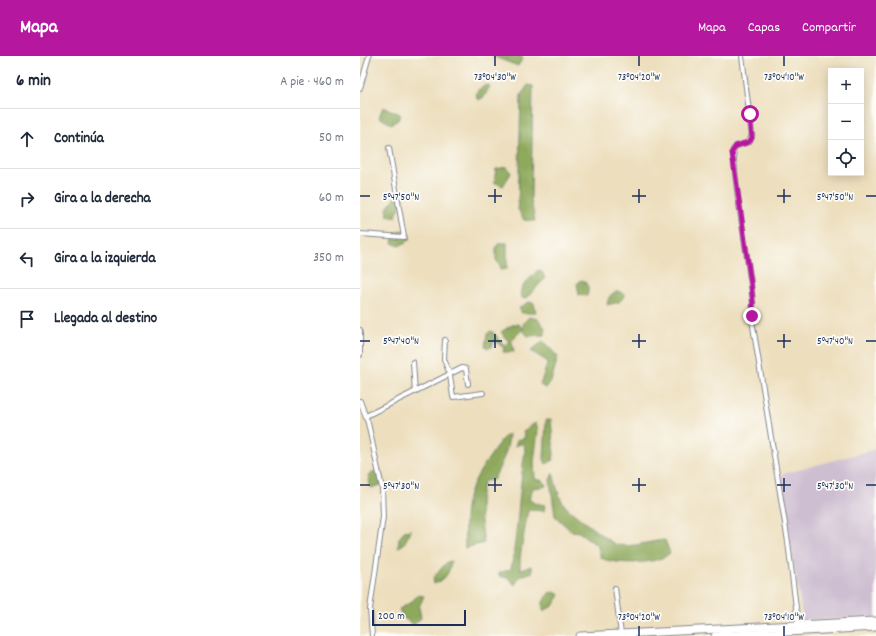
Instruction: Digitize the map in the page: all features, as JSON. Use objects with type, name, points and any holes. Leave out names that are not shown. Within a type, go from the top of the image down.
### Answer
[{"type":"highway","points":[[580,636],[876,621]]},
{"type":"highway","points":[[715,636],[876,627]]},
{"type":"street","points":[[360,88],[370,56]]},
{"type":"street","points":[[742,56],[752,138],[749,142],[734,148],[734,171],[751,284],[753,303],[752,320],[788,542],[798,624]]},
{"type":"street","points":[[360,234],[404,237],[389,148]]},
{"type":"street","points":[[360,330],[360,355]]},
{"type":"street","points":[[445,340],[444,359],[450,375],[453,397],[483,393]]},
{"type":"street","points":[[413,362],[415,392]]},
{"type":"street","points":[[366,416],[462,368],[466,369],[468,384]]},
{"type":"street","points":[[360,402],[366,416],[380,474],[383,502],[382,534],[370,609],[372,636]]},
{"type":"street","points":[[615,588],[621,634]]},
{"type":"shaded area","points":[[876,449],[876,617],[803,620],[779,475]]},
{"type":"green space","points":[[492,56],[520,56],[523,58],[518,66]]},
{"type":"green space","points":[[486,85],[490,86],[484,97],[478,100],[476,96],[478,90]]},
{"type":"green space","points":[[528,85],[533,86],[531,200],[535,221],[524,220],[518,209],[521,95]]},
{"type":"green space","points":[[383,107],[400,114],[398,120],[391,124],[379,117]]},
{"type":"green space","points":[[507,167],[511,173],[503,186],[494,182],[496,169]]},
{"type":"green space","points":[[405,197],[395,217],[388,216],[387,208],[395,198]]},
{"type":"green space","points":[[401,230],[409,234],[410,240],[399,246],[392,243],[394,234]]},
{"type":"green space","points":[[499,243],[507,243],[507,269],[500,270],[500,265],[496,260],[496,247]]},
{"type":"green space","points":[[538,270],[543,273],[545,279],[523,299],[520,294],[522,287]]},
{"type":"green space","points":[[583,280],[588,288],[587,296],[579,295],[577,284],[579,281]]},
{"type":"green space","points":[[618,291],[626,295],[619,302],[607,305],[610,296]]},
{"type":"green space","points":[[529,302],[534,303],[536,313],[522,313],[519,310],[520,307]]},
{"type":"green space","points":[[529,317],[538,319],[545,328],[545,335],[528,336],[522,330],[510,342],[512,342],[514,352],[503,352],[504,348],[494,340],[492,347],[487,348],[485,346],[487,334],[491,331],[506,346],[509,342],[501,332],[512,325],[519,324],[523,329],[524,322]]},
{"type":"green space","points":[[543,341],[558,357],[551,381],[546,388],[540,385],[548,362],[531,351]]},
{"type":"green space","points":[[551,419],[554,455],[552,461],[546,464],[544,459],[546,420]]},
{"type":"green space","points":[[536,423],[538,430],[534,462],[535,479],[544,481],[546,486],[533,488],[529,499],[534,503],[545,505],[544,511],[528,510],[520,557],[520,570],[531,566],[533,572],[520,576],[515,585],[508,578],[499,576],[499,573],[511,569],[515,540],[525,450],[524,443],[515,446],[517,440],[525,438],[523,432]]},
{"type":"green space","points":[[509,434],[506,452],[499,469],[493,480],[484,481],[482,489],[480,512],[484,543],[465,548],[466,509],[471,489],[482,468],[499,443]]},
{"type":"green space","points":[[380,470],[383,484],[371,488],[368,476],[372,472]]},
{"type":"green space","points":[[553,473],[559,495],[566,507],[608,540],[614,544],[623,546],[665,540],[670,553],[656,560],[637,563],[616,562],[601,558],[598,547],[595,544],[579,532],[571,531],[555,516],[550,480]]},
{"type":"green space","points":[[411,530],[404,544],[398,547],[399,539],[404,531]]},
{"type":"green space","points":[[451,561],[446,576],[434,584],[433,578],[447,562]]},
{"type":"green space","points":[[554,592],[560,595],[553,606],[543,611],[543,602],[549,593]]},
{"type":"green space","points":[[418,595],[424,596],[419,607],[421,618],[414,625],[402,617],[399,609],[410,603]]},
{"type":"route","points":[[750,114],[752,138],[749,142],[736,146],[732,152],[751,284],[753,303],[752,316]]}]
